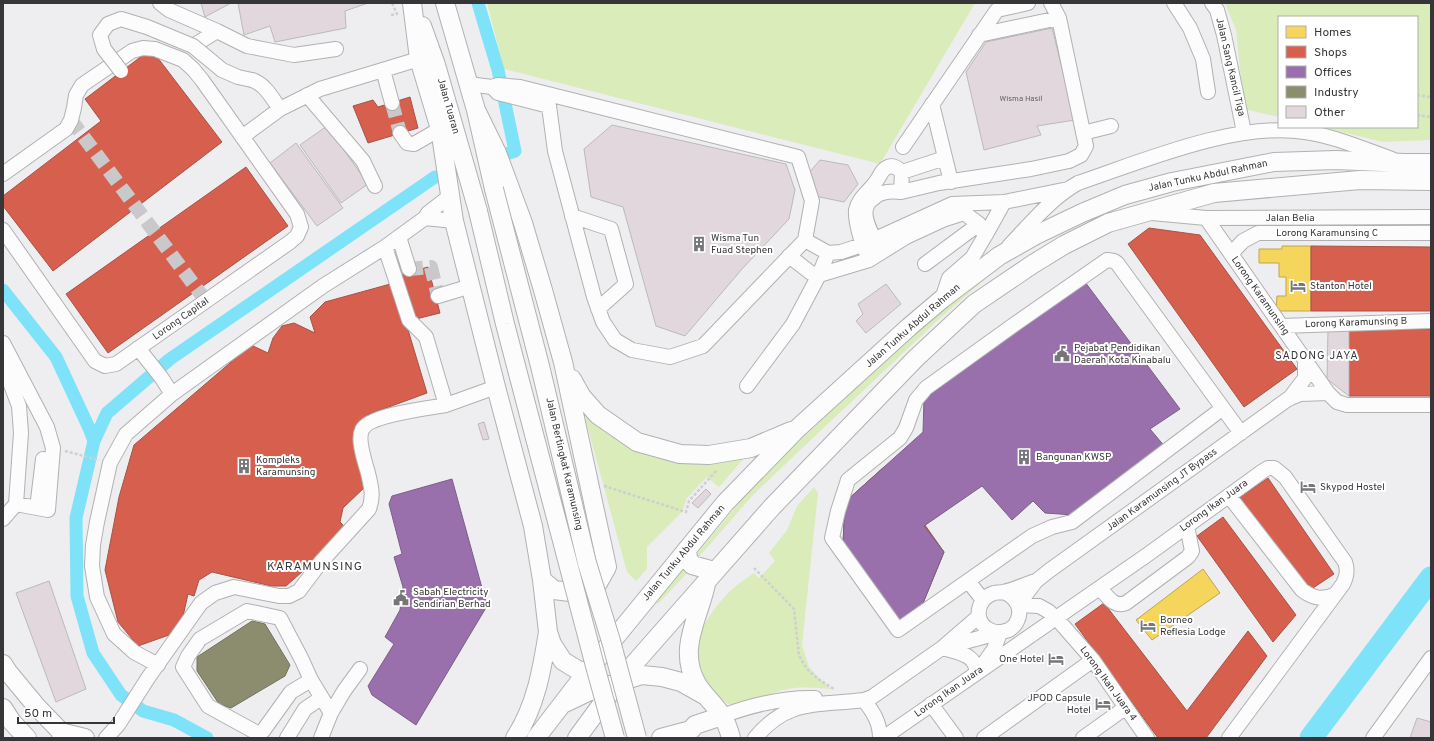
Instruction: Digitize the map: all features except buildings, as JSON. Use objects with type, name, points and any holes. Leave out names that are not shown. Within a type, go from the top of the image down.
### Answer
[{"type":"main road","points":[[413,3],[419,59],[440,129],[454,221],[533,526],[542,580],[548,632],[552,644],[563,661],[586,673],[618,682]]},
{"type":"main road","name":"Jalan Tuaran","points":[[413,3],[436,65],[478,211]]},
{"type":"main road","points":[[445,3],[476,110],[497,153],[523,222],[563,362],[607,567],[598,583],[584,592],[554,590],[542,580]]},
{"type":"main road","name":"Jalan Bertingkat Karamunsing","points":[[476,110],[494,189],[540,366],[587,563],[611,642],[637,738]]},
{"type":"main road","name":"Jalan Tunku Abdul Rahman","points":[[536,738],[586,673],[725,503],[798,428],[909,327],[942,299],[999,256],[1036,235],[1082,213],[1125,195],[1172,182],[1274,162],[1336,160],[1431,163]]},
{"type":"main road","name":"Jalan Tunku Abdul Rahman","points":[[577,738],[618,682],[772,507],[899,375],[974,304],[1033,264],[1064,245],[1108,223],[1148,213],[1186,200],[1214,194],[1360,180],[1431,181]]},
{"type":"main road","name":"Jalan Bertingkat Karamunsing","points":[[478,211],[505,324],[615,738]]},
{"type":"main road","points":[[563,362],[582,397],[598,415],[636,442],[680,454],[709,455],[751,448],[798,428]]},
{"type":"main road","points":[[686,549],[688,558],[692,564],[711,575],[689,640],[691,668],[697,684],[722,716],[732,738]]},
{"type":"main road","points":[[515,738],[531,708],[542,670],[548,632]]},
{"type":"main road","points":[[3,664],[8,672],[64,735],[84,738]]},
{"type":"main road","points":[[562,705],[588,692],[642,675],[662,677],[681,682],[706,697]]},
{"type":"main road","points":[[3,708],[12,722],[28,738]]},
{"type":"main road","points":[[691,730],[695,725],[722,716]]},
{"type":"main road","points":[[661,738],[691,730],[696,732],[710,731],[727,738]]},
{"type":"street","points":[[160,3],[169,10],[247,46],[294,55],[336,49]]},
{"type":"street","points":[[904,147],[997,10],[1028,3]]},
{"type":"street","points":[[869,260],[869,229],[865,212],[868,204],[877,195],[884,192],[901,192],[939,183],[1031,170],[1069,161],[1081,155],[1086,146],[1059,18],[1051,3]]},
{"type":"street","points":[[1174,3],[1190,28],[1203,60],[1208,92]]},
{"type":"street","name":"Jalan Sang Kancil Tiga","points":[[1212,3],[1217,10],[1224,35],[1244,132]]},
{"type":"street","points":[[980,35],[1059,18]]},
{"type":"street","points":[[122,71],[104,49],[100,35],[108,24],[121,19],[147,27],[193,46],[222,70],[238,77],[259,82],[270,94],[280,109]]},
{"type":"street","points":[[193,46],[217,31]]},
{"type":"street","name":"Lorong Capital","points":[[3,174],[66,130],[71,120],[76,95],[82,85],[132,50],[143,48],[155,49],[183,60],[193,69],[297,214],[301,227],[297,236],[290,242],[142,353],[116,364],[105,366],[95,361],[3,230]]},
{"type":"street","points":[[242,137],[280,109],[320,89],[419,59]]},
{"type":"street","points":[[383,70],[392,103]]},
{"type":"street","points":[[468,84],[492,87],[498,85],[520,93],[798,156],[812,201],[805,240],[703,346],[670,357],[632,350],[615,340],[603,322],[594,297],[555,151],[554,101]]},
{"type":"street","points":[[307,95],[363,161],[375,186]]},
{"type":"street","points":[[932,104],[951,182]]},
{"type":"street","points":[[1083,133],[1111,126]]},
{"type":"street","points":[[400,133],[407,143],[414,144],[440,129]]},
{"type":"street","points":[[999,256],[1045,209],[1070,188],[1178,149],[1244,132],[1286,130],[1318,134],[1404,163]]},
{"type":"street","points":[[902,172],[945,158]]},
{"type":"street","points":[[882,252],[869,242],[856,212],[857,206],[886,168],[891,166],[896,167],[902,172]]},
{"type":"street","points":[[901,192],[902,172]]},
{"type":"street","points":[[879,177],[884,192]]},
{"type":"street","points":[[805,240],[828,253],[841,252],[869,242],[952,204],[1004,202],[1070,188]]},
{"type":"street","points":[[158,665],[134,652],[114,634],[97,597],[92,566],[94,545],[110,463],[126,434],[172,394],[323,286],[399,237],[425,218],[428,213],[450,196]]},
{"type":"street","points":[[942,299],[949,278],[972,258],[982,230],[1004,202]]},
{"type":"street","points":[[789,256],[811,273],[820,275],[869,260],[906,237],[945,219],[964,213],[982,230]]},
{"type":"street","name":"Jalan Belia","points":[[1148,213],[1206,218],[1431,217]]},
{"type":"street","points":[[572,216],[611,229],[626,284],[598,309]]},
{"type":"street","points":[[425,218],[454,221]]},
{"type":"street","name":"Lorong Karamunsing","points":[[1206,218],[1328,393],[1337,402],[1347,406],[1431,405]]},
{"type":"street","points":[[925,264],[982,230]]},
{"type":"street","name":"Lorong Karamunsing C","points":[[1231,254],[1242,241],[1258,233],[1431,233]]},
{"type":"street","points":[[399,237],[409,269]]},
{"type":"street","points":[[385,246],[409,320],[426,337],[446,405]]},
{"type":"street","points":[[747,386],[793,324],[820,275],[828,253]]},
{"type":"street","points":[[1223,408],[1072,522],[1052,527],[1032,536],[898,630],[832,538],[838,511],[848,480],[900,438],[906,428],[916,400],[926,388],[1107,260],[1114,261],[1120,267],[1223,408],[1241,433]]},
{"type":"street","points":[[438,296],[470,286]]},
{"type":"street","name":"Lorong Karamunsing B","points":[[1281,326],[1431,321]]},
{"type":"street","points":[[3,342],[47,427],[37,508],[16,504]]},
{"type":"street","points":[[142,353],[172,394]]},
{"type":"street","points":[[1288,399],[1305,378],[1305,360]]},
{"type":"street","points":[[3,364],[19,406],[21,433],[16,504],[3,519]]},
{"type":"street","points":[[113,733],[148,678],[201,603],[215,593],[234,587],[279,596],[290,596],[298,591],[320,563],[369,509],[373,499],[360,440],[362,430],[369,422],[396,414],[446,405],[496,387]]},
{"type":"street","points":[[1288,399],[1300,394],[1328,393]]},
{"type":"street","name":"Jalan Karamunsing JT Bypass","points":[[942,648],[1009,630],[1016,624],[1019,615],[1018,605],[1036,581],[1288,399]]},
{"type":"street","name":"Lorong Ikan Juara","points":[[881,738],[1100,588],[1263,471],[1268,468],[1274,468],[1280,472],[1345,562],[1347,567],[1346,578],[1229,738]]},
{"type":"street","points":[[1229,496],[1302,590],[1310,596],[1317,598],[1326,598],[1334,595]]},
{"type":"street","points":[[1100,588],[1112,602],[1122,605],[1126,603],[1188,557],[1192,551],[1187,526]]},
{"type":"street","points":[[968,581],[983,600],[980,607],[979,616],[981,622],[991,631],[1000,633],[994,649],[977,673]]},
{"type":"street","name":"Jalan Karamunsing JT Bypass","points":[[983,600],[988,595],[995,592],[1002,592],[1036,581]]},
{"type":"street","points":[[1002,592],[1011,596],[1018,605]]},
{"type":"street","name":"Lorong Ikan Juara 4","points":[[1018,605],[1039,606],[1056,618],[1093,660],[1147,738]]},
{"type":"street","points":[[311,680],[292,692],[263,731],[263,736],[208,706],[183,667],[188,656],[200,639],[247,611],[280,618],[330,715]]},
{"type":"street","name":"Jalan Karamunsing JT Bypass","points":[[755,738],[771,721],[779,715],[795,708],[861,700],[872,697],[942,648],[979,616]]},
{"type":"street","points":[[942,648],[960,653],[968,658],[974,663],[977,673]]},
{"type":"street","points":[[1373,738],[1431,658]]},
{"type":"street","points":[[984,738],[1093,660]]},
{"type":"street","points":[[321,738],[330,715],[344,691],[360,669]]},
{"type":"street","points":[[287,738],[305,709],[321,698]]},
{"type":"street","points":[[722,716],[734,711],[783,699],[861,700],[873,712],[880,728],[881,738]]},
{"type":"street","points":[[932,704],[956,738]]},
{"type":"street","points":[[1083,738],[1126,708]]},
{"type":"street","points":[[311,738],[330,715]]},
{"type":"path","points":[[391,15],[397,14],[392,3]]},
{"type":"path","points":[[1418,95],[1431,97]]},
{"type":"path","points":[[1418,115],[1431,117]]},
{"type":"path","points":[[70,452],[110,463]]},
{"type":"path","points":[[601,485],[686,512],[690,501],[718,468],[718,454]]},
{"type":"path","points":[[754,568],[794,609],[799,656],[807,669],[818,680],[838,691]]},
{"type":"green space","points":[[487,3],[975,3],[880,164],[504,69]]},
{"type":"green space","points":[[1225,3],[1431,3],[1431,140],[1383,142],[1325,128],[1418,128],[1418,16],[1278,16],[1278,117],[1244,109],[1236,30]]},
{"type":"green space","points":[[999,267],[937,321],[796,454],[753,495],[698,558],[695,556],[749,491],[791,449],[933,316]]},
{"type":"green space","points":[[583,410],[633,443],[746,456],[719,487],[707,477],[687,498],[682,512],[647,547],[647,569],[636,581],[627,572]]},
{"type":"green space","points":[[814,487],[818,493],[802,645],[809,667],[831,689],[793,688],[742,703],[728,704],[713,690],[703,676],[698,663],[697,649],[700,635],[716,606],[729,592],[754,573],[759,578],[775,561],[769,553],[787,530],[797,506]]},
{"type":"green space","points":[[685,566],[690,570],[658,604],[655,601]]},
{"type":"waterway","points":[[478,3],[498,70],[515,151],[509,153]]},
{"type":"waterway","points":[[207,738],[174,720],[143,711],[121,695],[93,653],[77,596],[76,518],[94,441],[107,413],[170,359],[435,177]]},
{"type":"waterway","points":[[3,290],[56,357],[94,441]]},
{"type":"waterway","points":[[1311,738],[1431,578]]},
{"type":"tunnel","points":[[392,103],[400,133]]},
{"type":"tunnel","points":[[71,120],[206,301]]},
{"type":"tunnel","points":[[409,269],[431,267],[438,296]]},
{"type":"place","name":"Wisma Tun Fuad Stephen","points":[[699,244]]},
{"type":"place","name":"Stanton Hotel","points":[[1298,286]]},
{"type":"place","name":"Pejabat Pendidikan Daerah Kota Kinabalu","points":[[1062,354]]},
{"type":"place","name":"Bangunan KWSP","points":[[1024,457]]},
{"type":"place","name":"Kompleks Karamunsing","points":[[244,466]]},
{"type":"place","name":"Skypod Hostel","points":[[1308,487]]},
{"type":"place","name":"Sabah Electricity Sendirian Berhad","points":[[401,598]]},
{"type":"place","name":"Borneo Reflesia Lodge","points":[[1148,626]]},
{"type":"place","name":"One Hotel","points":[[1056,659]]},
{"type":"place","name":"JPOD Capsule Hotel","points":[[1103,704]]},
{"type":"district","name":"SADONG JAYA","points":[[1317,356]]},
{"type":"district","name":"KARAMUNSING","points":[[315,567]]}]
